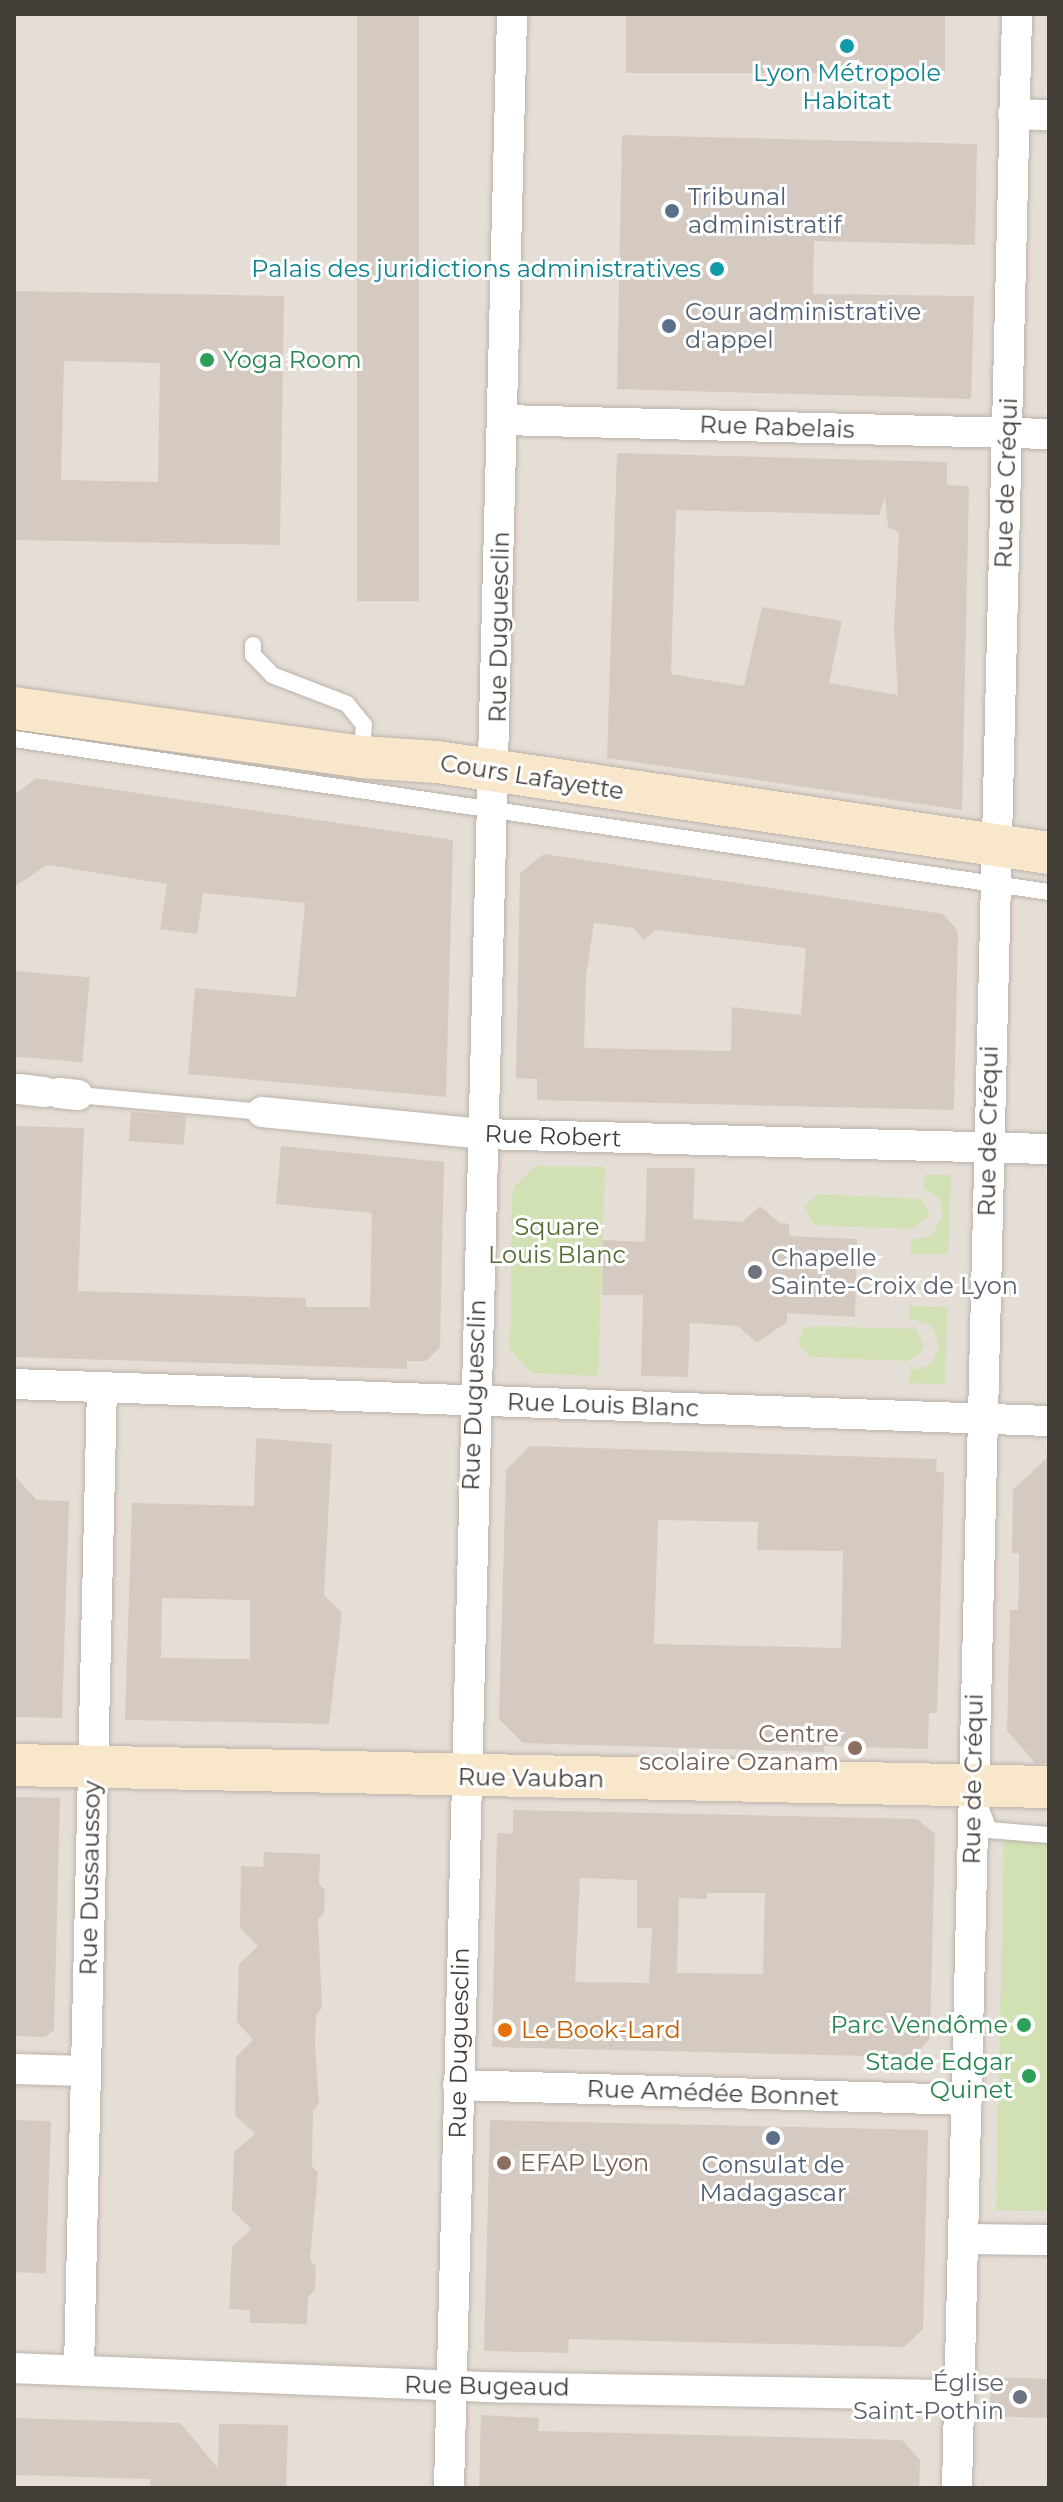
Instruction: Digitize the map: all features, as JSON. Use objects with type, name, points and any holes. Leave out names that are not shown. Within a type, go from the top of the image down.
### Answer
[{"type":"street","name":"Rue Duguesclin","points":[[449,2488],[473,1399],[494,790],[512,14]]},
{"type":"street","name":"Rue de Créqui","points":[[957,2488],[993,864],[1017,14]]},
{"type":"street","points":[[1013,114],[1049,115]]},
{"type":"street","name":"Rue Rabelais","points":[[504,420],[1049,434]]},
{"type":"street","name":"Cours Lafayette","points":[[14,708],[361,757],[494,790],[993,864],[1049,853]]},
{"type":"street","name":"Rue Robert","points":[[262,1112],[482,1134],[1049,1149]]},
{"type":"street","name":"Rue Louis Blanc","points":[[14,1384],[1049,1421]]},
{"type":"street","name":"Rue Dussaussoy","points":[[79,2369],[102,1387]]},
{"type":"street","name":"Rue Vauban","points":[[14,1765],[1049,1787]]},
{"type":"street","points":[[14,2069],[86,2071]]},
{"type":"street","name":"Rue Amédée Bonnet","points":[[458,2085],[967,2100]]},
{"type":"street","points":[[964,2239],[1049,2240]]},
{"type":"street","name":"Rue Bugeaud","points":[[14,2368],[452,2386],[959,2395]]},
{"type":"lane","points":[[253,645],[253,655],[272,675],[347,704],[364,725],[361,757]]},
{"type":"lane","points":[[14,739],[494,790]]},
{"type":"lane","points":[[993,864],[1049,892]]},
{"type":"lane","name":"Rue Robert","points":[[50,1092],[262,1112]]},
{"type":"lane","points":[[972,1785],[989,1830],[1049,1835]]},
{"type":"shaded area","points":[[14,14],[1049,14],[1049,2488],[14,2488]]},
{"type":"green space","name":"Square Louis Blanc","points":[[535,1166],[605,1167],[598,1376],[532,1373],[510,1350],[512,1198],[514,1187]]},
{"type":"green space","points":[[925,1175],[951,1175],[948,1254],[911,1254],[911,1240],[931,1236],[943,1216],[940,1199],[924,1188]]},
{"type":"green space","points":[[818,1194],[921,1199],[930,1215],[912,1229],[814,1225],[804,1206]]},
{"type":"green space","points":[[909,1306],[947,1307],[945,1384],[909,1383],[910,1371],[932,1364],[939,1345],[932,1326],[909,1318]]},
{"type":"green space","points":[[813,1326],[916,1329],[924,1346],[919,1355],[907,1361],[811,1357],[798,1344],[803,1329]]},
{"type":"green space","name":"Parc Vendôme","points":[[1004,1839],[1049,1841],[1049,2211],[996,2210]]},
{"type":"building","points":[[357,14],[419,14],[419,601],[357,601]]},
{"type":"building","name":"Lyon Métropole Habitat","points":[[626,14],[945,14],[945,73],[626,73]]},
{"type":"building","name":"Palais des juridictions administratives","points":[[622,135],[977,144],[975,245],[814,241],[813,294],[974,296],[971,399],[617,389]]},
{"type":"building","points":[[14,291],[284,296],[280,545],[14,540]],"holes":[[[64,361],[160,363],[158,482],[61,480]]]},
{"type":"building","points":[[617,453],[947,462],[947,485],[969,486],[962,810],[607,758]],"holes":[[[885,496],[888,527],[899,532],[894,630],[898,695],[829,683],[842,621],[762,607],[744,686],[671,674],[676,510],[879,515]]]},
{"type":"building","points":[[36,778],[453,840],[446,1097],[188,1074],[195,988],[296,997],[305,903],[203,893],[197,934],[160,929],[167,884],[47,865],[14,887],[14,795]]},
{"type":"building","points":[[544,854],[943,914],[958,931],[954,1110],[537,1100],[537,1079],[516,1078],[520,873]],"holes":[[[594,923],[634,928],[644,940],[656,930],[806,948],[801,1015],[732,1007],[731,1051],[584,1048],[586,976]]]},
{"type":"building","points":[[14,971],[90,978],[82,1062],[14,1056]]},
{"type":"building","points":[[131,1112],[186,1116],[184,1145],[129,1141]]},
{"type":"building","points":[[14,1126],[84,1128],[78,1291],[306,1298],[306,1307],[370,1307],[372,1213],[276,1204],[281,1146],[444,1162],[440,1347],[426,1361],[407,1361],[407,1369],[14,1357]]},
{"type":"building","name":"Chapelle Sainte-Croix de Lyon","points":[[647,1168],[695,1168],[693,1219],[742,1222],[760,1206],[780,1223],[789,1224],[789,1236],[857,1239],[855,1317],[787,1313],[787,1322],[757,1343],[738,1326],[690,1323],[688,1377],[641,1376],[643,1295],[602,1295],[603,1240],[645,1242]]},
{"type":"building","points":[[256,1438],[332,1444],[324,1595],[342,1613],[329,1724],[125,1720],[132,1503],[254,1506]],"holes":[[[162,1598],[250,1600],[250,1659],[161,1658]]]},
{"type":"building","points":[[530,1446],[937,1459],[936,1472],[944,1472],[943,1522],[937,1713],[929,1713],[928,1749],[824,1746],[824,1752],[523,1743],[499,1719],[506,1470]],"holes":[[[658,1520],[758,1522],[757,1550],[843,1551],[841,1648],[654,1644]]]},
{"type":"building","points":[[1049,1456],[1049,1763],[1035,1763],[1007,1731],[1010,1610],[1018,1610],[1019,1582],[1019,1553],[1012,1553],[1013,1490]]},
{"type":"building","points":[[14,1475],[37,1500],[69,1501],[62,1718],[14,1717]]},
{"type":"building","points":[[14,1797],[60,1798],[54,2030],[45,2037],[14,2036]]},
{"type":"building","points":[[513,1810],[917,1819],[935,1834],[930,2038],[914,2057],[492,2047],[497,1833],[513,1834]],"holes":[[[580,1878],[637,1880],[637,1928],[652,1928],[649,1983],[575,1982]],[[707,1893],[765,1893],[763,1974],[677,1973],[679,1898],[707,1899]]]},
{"type":"building","points":[[264,1852],[320,1854],[319,1884],[325,1890],[324,1914],[318,1919],[322,2008],[316,2015],[315,2043],[319,2103],[313,2111],[312,2167],[318,2172],[310,2259],[316,2267],[315,2290],[308,2297],[307,2324],[250,2323],[250,2310],[229,2309],[232,2247],[251,2229],[232,2210],[234,2152],[255,2134],[235,2115],[236,2057],[253,2040],[237,2022],[239,1964],[258,1946],[240,1928],[241,1866],[263,1867]]},
{"type":"building","points":[[14,2120],[51,2121],[46,2273],[14,2272]]},
{"type":"building","points":[[490,2120],[928,2130],[923,2329],[904,2347],[569,2339],[568,2353],[484,2351]]},
{"type":"building","points":[[991,2377],[1049,2379],[1048,2418],[990,2416]]},
{"type":"building","points":[[481,2415],[539,2418],[538,2431],[902,2440],[920,2460],[919,2488],[479,2488]]},
{"type":"building","points":[[14,2418],[180,2423],[218,2468],[219,2424],[288,2425],[286,2488],[150,2488],[150,2479],[14,2475]]},
{"type":"place","name":"Lyon Métropole Habitat","points":[[847,46]]},
{"type":"place","name":"Tribunal administratif","points":[[672,211]]},
{"type":"place","name":"Palais des juridictions administratives","points":[[717,269]]},
{"type":"place","name":"Cour administrative d'appel","points":[[669,326]]},
{"type":"place","name":"Yoga Room","points":[[207,360]]},
{"type":"place","name":"Chapelle Sainte-Croix de Lyon","points":[[755,1272]]},
{"type":"place","name":"Centre scolaire Ozanam","points":[[855,1748]]},
{"type":"place","name":"Parc Vendôme","points":[[1024,2025]]},
{"type":"place","name":"Le Book-Lard","points":[[505,2030]]},
{"type":"place","name":"Stade Edgar Quinet","points":[[1029,2076]]},
{"type":"place","name":"Consulat de Madagascar","points":[[773,2138]]},
{"type":"place","name":"EFAP Lyon","points":[[504,2163]]},
{"type":"place","name":"Église Saint-Pothin","points":[[1020,2397]]}]
